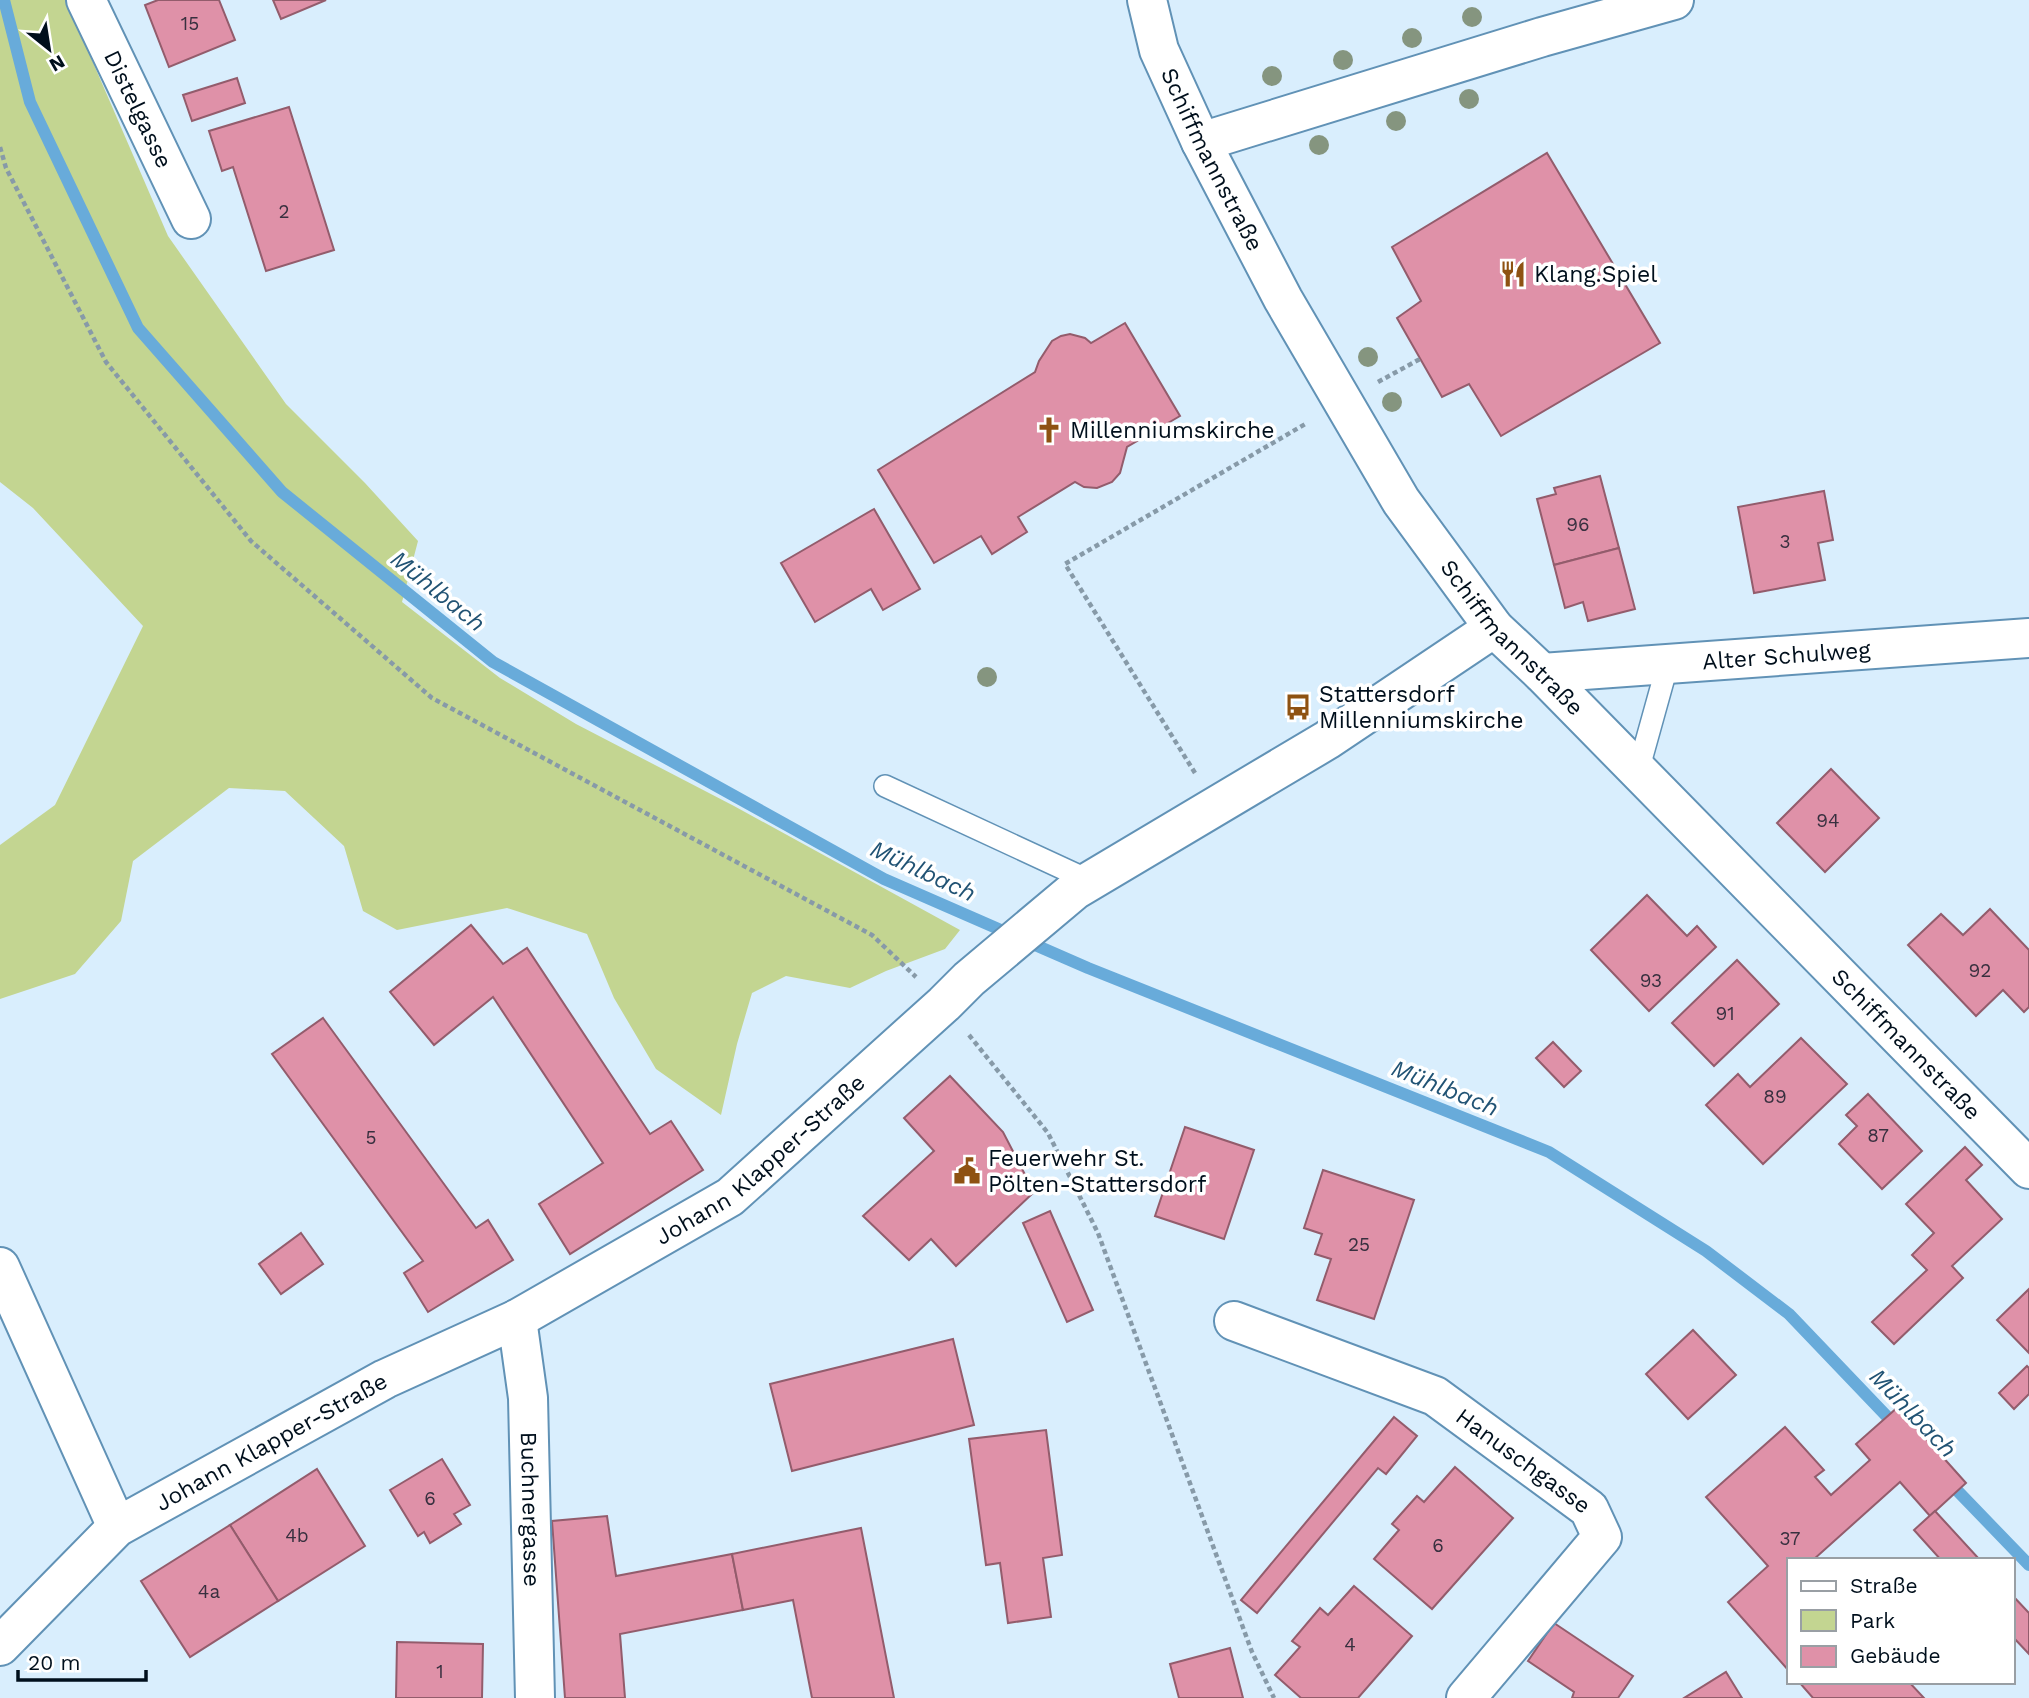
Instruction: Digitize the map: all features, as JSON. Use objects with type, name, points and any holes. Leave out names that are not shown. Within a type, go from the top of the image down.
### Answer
[{"type":"street","name":"Distelgasse","points":[[86,0],[191,219]]},
{"type":"street","name":"Schiffmannstraße","points":[[1147,0],[1159,50],[1201,142],[1283,299],[1401,501],[1494,628],[1542,673],[2029,1169]]},
{"type":"street","points":[[1201,142],[1542,37],[1674,0]]},
{"type":"street","name":"Johann Klapper-Straße","points":[[0,1646],[117,1527],[385,1379],[517,1319],[730,1197],[957,991],[1083,885],[1327,740],[1494,628]]},
{"type":"street","name":"Alter Schulweg","points":[[1542,673],[2029,638]]},
{"type":"street","points":[[0,1267],[117,1527]]},
{"type":"street","name":"Buchnergasse","points":[[517,1319],[528,1398],[535,1698]]},
{"type":"street","name":"Hanuschgasse","points":[[1234,1321],[1435,1396],[1589,1509],[1602,1537],[1466,1698]]},
{"type":"lane","points":[[1638,771],[1668,663]]},
{"type":"lane","points":[[885,786],[1083,885]]},
{"type":"path","points":[[0,148],[6,167],[106,362],[251,541],[432,698],[872,935],[957,991],[1048,1133],[1098,1233],[1252,1652],[1274,1698]]},
{"type":"path","points":[[1215,806],[1065,564],[1343,402]]},
{"type":"green space","points":[[0,0],[66,0],[168,236],[286,404],[418,541],[402,602],[500,678],[576,724],[734,806],[960,930],[945,949],[850,988],[786,976],[752,993],[721,1115],[656,1069],[614,998],[587,934],[507,908],[397,930],[363,911],[344,846],[285,791],[229,788],[133,861],[121,921],[75,974],[0,999],[0,845],[55,805],[143,626],[33,508],[0,482]]},
{"type":"building","points":[[158,0],[219,0],[235,40],[169,67],[145,5]]},
{"type":"building","points":[[273,0],[326,0],[281,19]]},
{"type":"building","points":[[237,78],[245,103],[192,121],[183,95]]},
{"type":"building","points":[[289,107],[334,250],[266,271],[233,167],[222,171],[209,131]]},
{"type":"building","name":"Klang.Spiel","points":[[1547,153],[1660,343],[1501,436],[1469,384],[1442,397],[1397,318],[1421,301],[1392,247]]},
{"type":"building","name":"Millenniumskirche","points":[[1125,323],[1180,416],[1127,447],[1120,473],[1112,482],[1097,488],[1084,487],[1075,482],[1018,517],[1027,532],[992,554],[981,536],[934,563],[878,470],[1035,372],[1052,341],[1070,334],[1085,338],[1091,343]]},
{"type":"building","points":[[1600,476],[1619,548],[1554,565],[1537,499],[1556,494],[1554,488]]},
{"type":"building","points":[[1824,491],[1833,540],[1818,543],[1825,580],[1754,593],[1738,507]]},
{"type":"building","points":[[874,509],[920,589],[883,610],[871,589],[815,622],[781,563]]},
{"type":"building","points":[[1619,548],[1635,609],[1588,621],[1583,602],[1565,608],[1554,565]]},
{"type":"building","points":[[1831,769],[1879,818],[1825,872],[1777,823]]},
{"type":"building","points":[[1647,895],[1687,936],[1697,926],[1716,947],[1649,1011],[1591,950]]},
{"type":"building","points":[[1990,909],[2029,950],[2029,1007],[2024,1012],[2003,990],[1976,1016],[1908,945],[1941,914],[1963,935]]},
{"type":"building","points":[[471,925],[503,964],[527,948],[650,1134],[671,1121],[703,1170],[570,1254],[539,1204],[603,1163],[493,997],[434,1045],[390,992]]},
{"type":"building","points":[[1737,960],[1779,1004],[1714,1066],[1672,1023]]},
{"type":"building","points":[[323,1018],[476,1228],[488,1220],[513,1260],[428,1312],[404,1273],[423,1261],[272,1054]]},
{"type":"building","points":[[1801,1038],[1847,1084],[1763,1164],[1706,1105],[1738,1074],[1750,1087]]},
{"type":"building","points":[[1553,1042],[1581,1071],[1564,1087],[1536,1058]]},
{"type":"building","name":"Feuerwehr St. Pölten-Stattersdorf","points":[[950,1076],[1003,1132],[1034,1192],[956,1266],[931,1239],[909,1260],[863,1216],[934,1151],[904,1118]]},
{"type":"building","points":[[1868,1094],[1922,1151],[1882,1189],[1839,1144],[1857,1126],[1846,1115]]},
{"type":"building","points":[[1185,1127],[1254,1150],[1224,1239],[1155,1216]]},
{"type":"building","points":[[1965,1147],[1982,1165],[1966,1180],[2002,1219],[1952,1266],[1963,1278],[1894,1344],[1872,1322],[1927,1270],[1912,1255],[1934,1233],[1906,1204]]},
{"type":"building","points":[[1323,1170],[1414,1200],[1374,1319],[1317,1300],[1331,1259],[1315,1254],[1322,1234],[1304,1228]]},
{"type":"building","points":[[1050,1211],[1093,1310],[1067,1322],[1023,1223]]},
{"type":"building","points":[[301,1233],[323,1264],[281,1294],[259,1264]]},
{"type":"building","points":[[2029,1289],[2029,1353],[1997,1320]]},
{"type":"building","points":[[1693,1330],[1736,1375],[1688,1419],[1646,1374]]},
{"type":"building","points":[[953,1339],[974,1425],[792,1471],[770,1384]]},
{"type":"building","points":[[2027,1366],[2029,1394],[2014,1409],[1999,1393]]},
{"type":"building","points":[[1898,1407],[1966,1483],[1930,1516],[1900,1482],[1815,1558],[1787,1558],[1787,1669],[1728,1602],[1768,1566],[1706,1497],[1785,1427],[1824,1470],[1815,1477],[1831,1495],[1870,1460],[1856,1444]]},
{"type":"building","points":[[1394,1417],[1417,1436],[1386,1474],[1378,1468],[1257,1613],[1241,1600]]},
{"type":"building","points":[[1046,1430],[1062,1555],[1043,1558],[1051,1617],[1008,1623],[1000,1563],[986,1565],[969,1439]]},
{"type":"building","points":[[442,1459],[470,1505],[454,1514],[461,1524],[430,1543],[424,1532],[418,1536],[390,1490]]},
{"type":"building","points":[[1455,1467],[1513,1518],[1432,1609],[1374,1559],[1399,1530],[1392,1524],[1417,1496],[1424,1502]]},
{"type":"building","points":[[317,1469],[365,1546],[278,1601],[230,1525]]},
{"type":"building","points":[[1935,1511],[1978,1558],[1939,1558],[1914,1530]]},
{"type":"building","points":[[607,1516],[616,1576],[732,1554],[743,1610],[620,1634],[625,1698],[565,1698],[552,1521]]},
{"type":"building","points":[[230,1525],[278,1601],[190,1657],[141,1581]]},
{"type":"building","points":[[861,1528],[894,1698],[812,1698],[793,1600],[743,1610],[732,1554]]},
{"type":"building","points":[[1354,1586],[1412,1636],[1358,1698],[1301,1698],[1275,1675],[1300,1647],[1292,1641],[1320,1608],[1328,1615]]},
{"type":"building","points":[[2015,1598],[2029,1613],[2029,1654],[2015,1639]]},
{"type":"building","points":[[1554,1623],[1633,1676],[1618,1698],[1572,1698],[1574,1692],[1528,1661]]},
{"type":"building","points":[[397,1642],[483,1644],[482,1698],[396,1698]]},
{"type":"building","points":[[1230,1648],[1243,1698],[1179,1698],[1170,1664]]},
{"type":"building","points":[[1726,1672],[1742,1698],[1684,1698]]},
{"type":"building","points":[[1801,1684],[1911,1684],[1924,1698],[1813,1698]]},
{"type":"waterway","name":"Mühlbach","points":[[4,0],[30,102],[138,328],[282,492],[493,662],[884,879],[1088,968],[1549,1152],[1706,1251],[1789,1314],[1897,1427]]},
{"type":"waterway","name":"Mühlbach","points":[[1948,1481],[2029,1565]]},
{"type":"place","name":"Klang.Spiel","points":[[1513,274]]},
{"type":"place","name":"Millenniumskirche","points":[[1049,430]]},
{"type":"place","name":"Stattersdorf Millenniumskirche","points":[[1298,707]]},
{"type":"place","name":"Feuerwehr St. Pölten-Stattersdorf","points":[[967,1171]]}]
